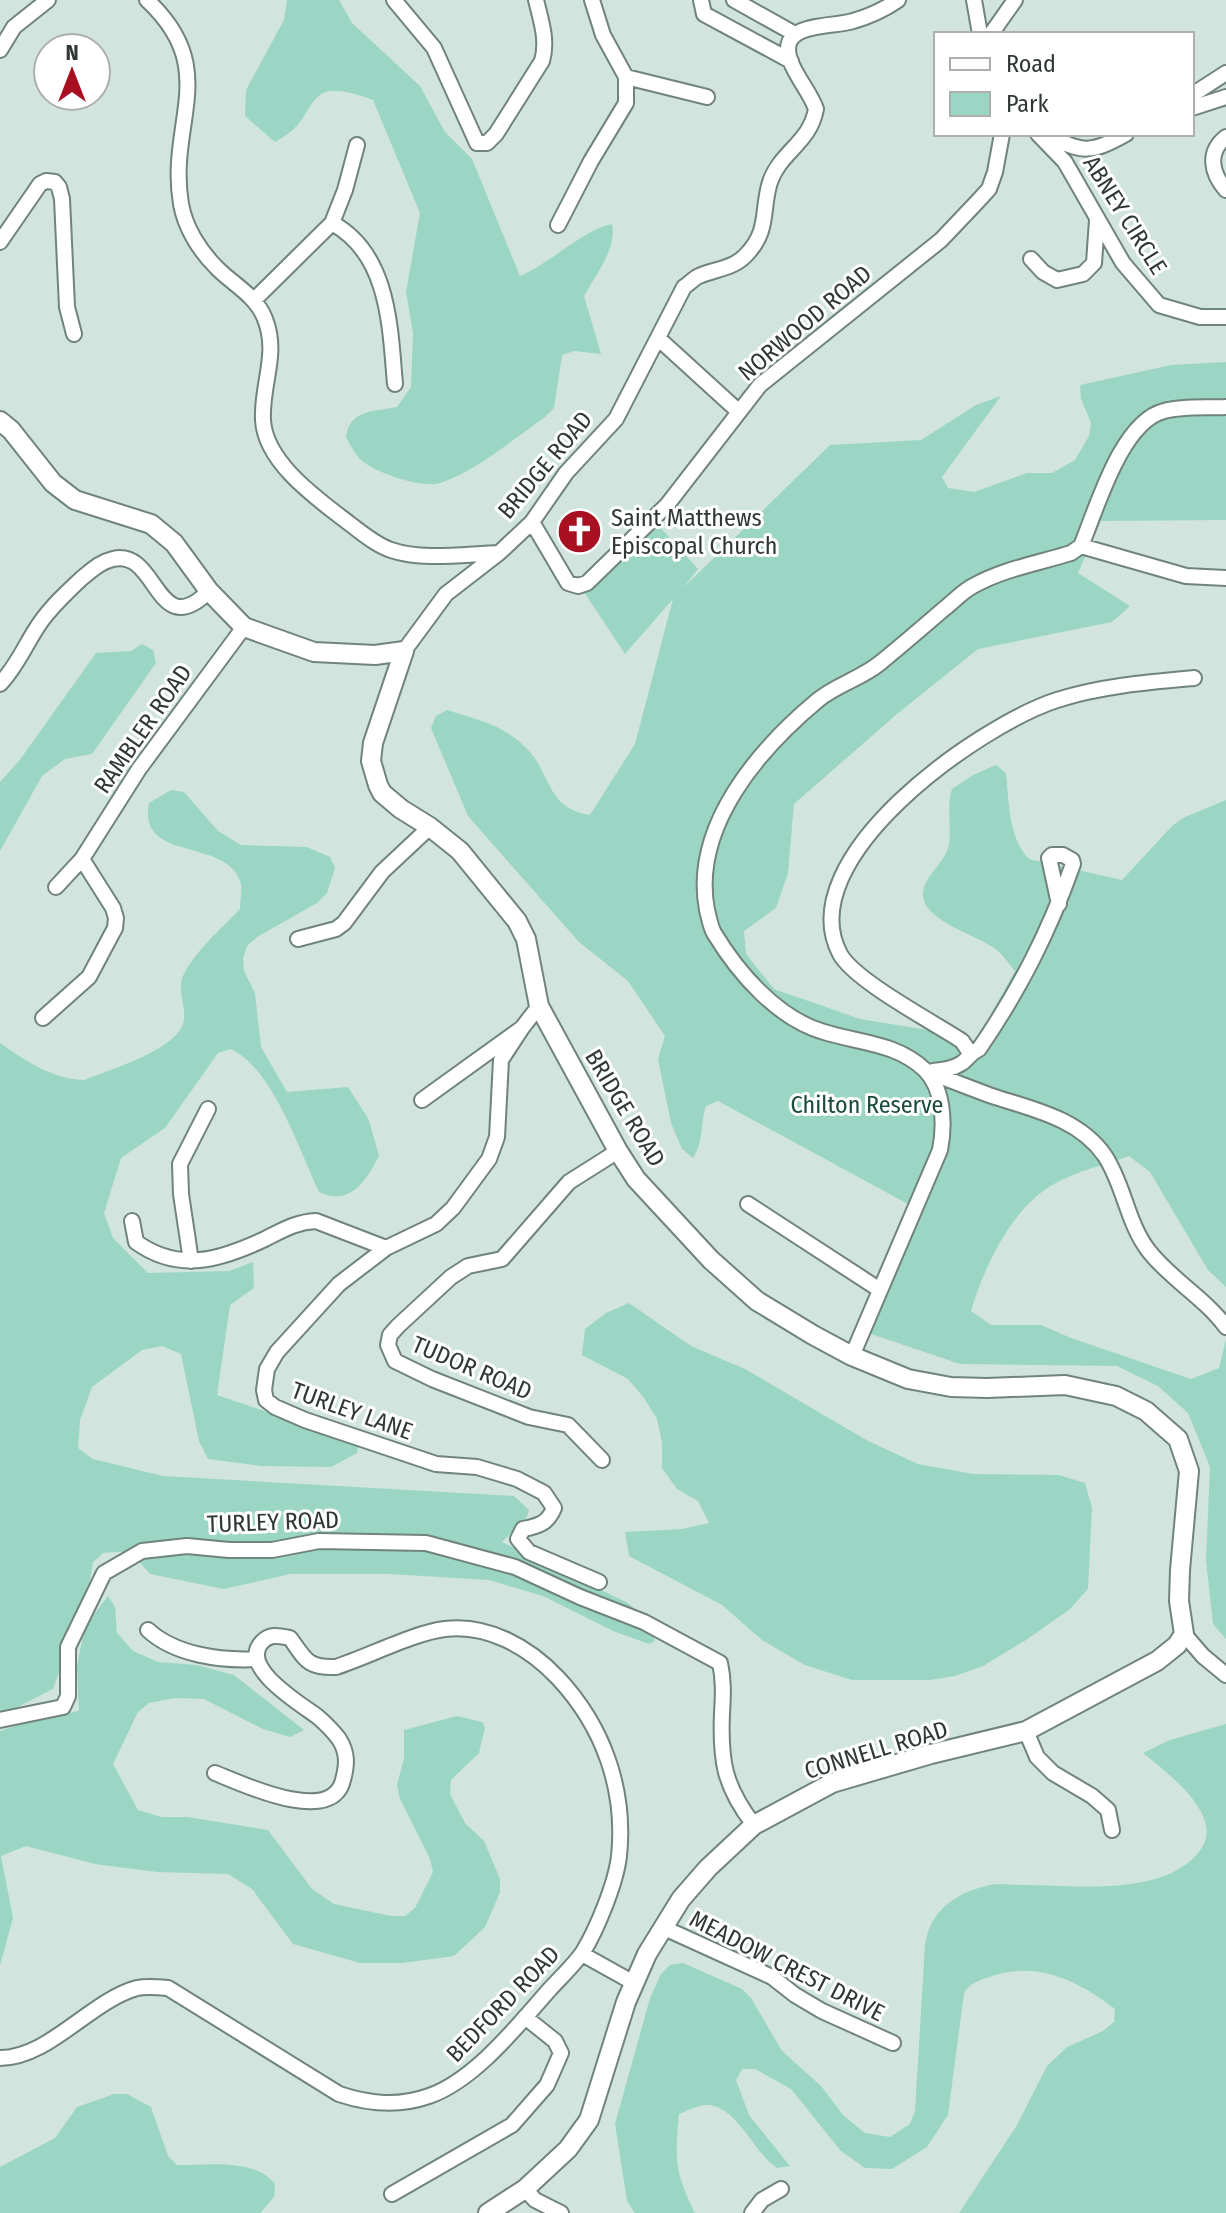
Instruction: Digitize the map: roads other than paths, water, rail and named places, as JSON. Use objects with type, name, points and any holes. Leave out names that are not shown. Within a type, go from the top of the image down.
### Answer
[{"type":"main road","points":[[0,421],[11,430],[53,483],[75,500],[151,524],[174,543],[209,591],[244,627],[314,652],[375,655],[404,651]]},
{"type":"main road","name":"BRIDGE ROAD","points":[[404,651],[376,730],[371,761],[382,793],[460,851],[517,921],[526,939],[539,1006],[636,1179],[741,1289],[852,1356],[908,1379],[930,1384],[987,1388],[1065,1385],[1116,1396],[1146,1411],[1178,1439],[1189,1471],[1179,1601],[1184,1634]]},
{"type":"main road","name":"CONNELL ROAD","points":[[488,2213],[525,2189],[568,2149],[589,2120],[634,1983],[662,1927],[708,1868],[754,1825],[832,1783],[1026,1731],[1157,1661],[1177,1645],[1184,1634]]},
{"type":"street","points":[[0,50],[14,27],[48,0]]},
{"type":"street","points":[[147,0],[164,16],[178,37],[189,69],[178,174],[181,206],[193,238],[208,257],[254,300],[265,317],[271,341],[271,364],[263,422],[269,442],[285,468],[317,499],[390,550],[419,555],[499,553]]},
{"type":"street","points":[[394,0],[434,48],[477,143],[487,143],[496,134],[542,61],[546,48],[536,0]]},
{"type":"street","points":[[558,225],[626,103],[626,77],[603,35],[592,0]]},
{"type":"street","points":[[701,0],[704,14],[791,61]]},
{"type":"street","points":[[734,0],[795,34]]},
{"type":"street","points":[[791,61],[788,48],[795,34],[806,27],[851,22],[898,0]]},
{"type":"street","points":[[974,0],[980,32]]},
{"type":"street","points":[[992,32],[1015,0]]},
{"type":"street","name":"BRIDGE ROAD","points":[[404,651],[446,594],[499,553],[532,522],[566,473],[616,419],[684,287],[698,276],[736,263],[760,238],[770,182],[778,167],[811,130],[816,109],[791,61]]},
{"type":"street","points":[[1194,94],[1226,73]]},
{"type":"street","points":[[626,77],[707,97]]},
{"type":"street","points":[[1194,107],[1226,97]]},
{"type":"street","name":"NORWOOD ROAD","points":[[532,522],[568,583],[578,586],[587,583],[667,505],[760,385],[941,240],[978,201],[989,189],[1002,136]]},
{"type":"street","name":"ABNEY CIRCLE","points":[[1040,136],[1065,162],[1123,263],[1159,305],[1200,317],[1226,317]]},
{"type":"street","name":"ABNEY CIRCLE","points":[[1052,136],[1088,151],[1108,145],[1123,136]]},
{"type":"street","points":[[1226,137],[1217,144],[1213,157],[1216,178],[1226,190]]},
{"type":"street","points":[[254,300],[332,223],[357,145]]},
{"type":"street","points":[[0,242],[40,184],[55,182],[62,199],[67,307],[74,334]]},
{"type":"street","points":[[1031,259],[1043,272],[1057,280],[1083,274],[1094,263],[1097,218]]},
{"type":"street","points":[[332,223],[345,230],[364,248],[379,277],[387,314],[395,384]]},
{"type":"street","points":[[659,339],[738,411]]},
{"type":"street","points":[[1226,407],[1160,412],[1141,423],[1125,442],[1081,546],[1071,553],[992,577],[970,587],[876,666],[820,698],[781,734],[750,771],[725,809],[708,853],[704,891],[712,930],[756,988],[782,1011],[821,1032],[901,1052],[926,1071],[1043,1111],[1064,1121],[1093,1142],[1115,1175],[1136,1230],[1148,1250],[1226,1327]]},
{"type":"street","points":[[1081,546],[1186,576],[1226,578]]},
{"type":"street","points":[[0,684],[17,665],[40,623],[65,593],[97,565],[116,558],[133,563],[152,580],[163,599],[175,607],[186,608],[209,591]]},
{"type":"street","name":"RAMBLER ROAD","points":[[56,887],[82,859],[139,769],[244,627]]},
{"type":"street","points":[[970,1053],[962,1041],[879,991],[841,956],[833,935],[831,909],[837,884],[857,848],[938,766],[1017,718],[1056,700],[1194,678]]},
{"type":"street","points":[[298,939],[336,929],[344,923],[382,872],[430,827]]},
{"type":"street","points":[[43,1018],[89,977],[115,928],[113,908],[82,859]]},
{"type":"street","points":[[926,1071],[946,1070],[965,1062],[970,1053],[979,1049],[1028,971],[1059,904]]},
{"type":"street","points":[[422,1100],[522,1028],[539,1006]]},
{"type":"street","name":"TURLEY LANE","points":[[522,1028],[501,1060],[497,1137],[489,1159],[453,1208],[436,1224],[386,1248],[339,1284],[277,1352],[267,1369],[264,1390],[266,1400],[291,1415],[436,1464],[477,1467],[517,1479],[544,1493],[554,1508],[550,1519],[537,1527],[523,1529],[518,1539],[529,1552],[599,1582]]},
{"type":"street","points":[[852,1356],[943,1137],[939,1098],[926,1071]]},
{"type":"street","points":[[191,1261],[180,1186],[180,1164],[208,1109]]},
{"type":"street","name":"TUDOR ROAD","points":[[602,1460],[568,1425],[529,1417],[432,1379],[395,1361],[388,1345],[390,1335],[398,1326],[451,1277],[468,1266],[502,1259],[569,1182],[618,1151]]},
{"type":"street","points":[[748,1204],[880,1290]]},
{"type":"street","points":[[132,1221],[136,1242],[149,1251],[181,1262],[215,1257],[305,1221],[316,1221],[386,1248]]},
{"type":"street","name":"TURLEY ROAD","points":[[0,1720],[63,1707],[68,1696],[68,1647],[104,1573],[142,1551],[187,1546],[272,1550],[319,1541],[426,1543],[515,1567],[644,1622],[720,1663],[724,1688],[720,1746],[723,1769],[730,1791],[754,1825]]},
{"type":"street","name":"BEDFORD ROAD","points":[[0,2058],[21,2057],[120,1995],[139,1988],[168,1988],[339,2094],[355,2100],[392,2104],[430,2096],[457,2082],[525,2017],[582,1954],[608,1894],[619,1859],[618,1795],[610,1762],[598,1733],[583,1707],[544,1663],[517,1645],[472,1629],[443,1629],[327,1668],[318,1668],[310,1663],[290,1638],[270,1636],[257,1647],[257,1659]]},
{"type":"street","points":[[148,1630],[160,1642],[188,1652],[238,1660],[257,1659],[265,1675],[321,1719],[337,1737],[344,1748],[347,1764],[342,1786],[329,1796],[312,1801],[268,1794],[215,1773]]},
{"type":"street","points":[[1184,1634],[1203,1656],[1226,1675]]},
{"type":"street","points":[[1026,1731],[1037,1757],[1053,1773],[1092,1796],[1108,1810],[1112,1830]]},
{"type":"street","name":"MEADOW CREST DRIVE","points":[[662,1927],[772,1977],[822,2011],[893,2043]]},
{"type":"street","points":[[582,1954],[634,1983]]},
{"type":"street","points":[[392,2194],[512,2125],[547,2085],[561,2053],[555,2041],[525,2017]]},
{"type":"street","points":[[525,2189],[535,2200],[561,2213]]},
{"type":"street","points":[[752,2213],[762,2200],[781,2189]]},
{"type":"place","name":"Saint Matthews Episcopal Church","points":[[580,532]]},
{"type":"park label","name":"Chilton Reserve","points":[[867,1105]]}]
